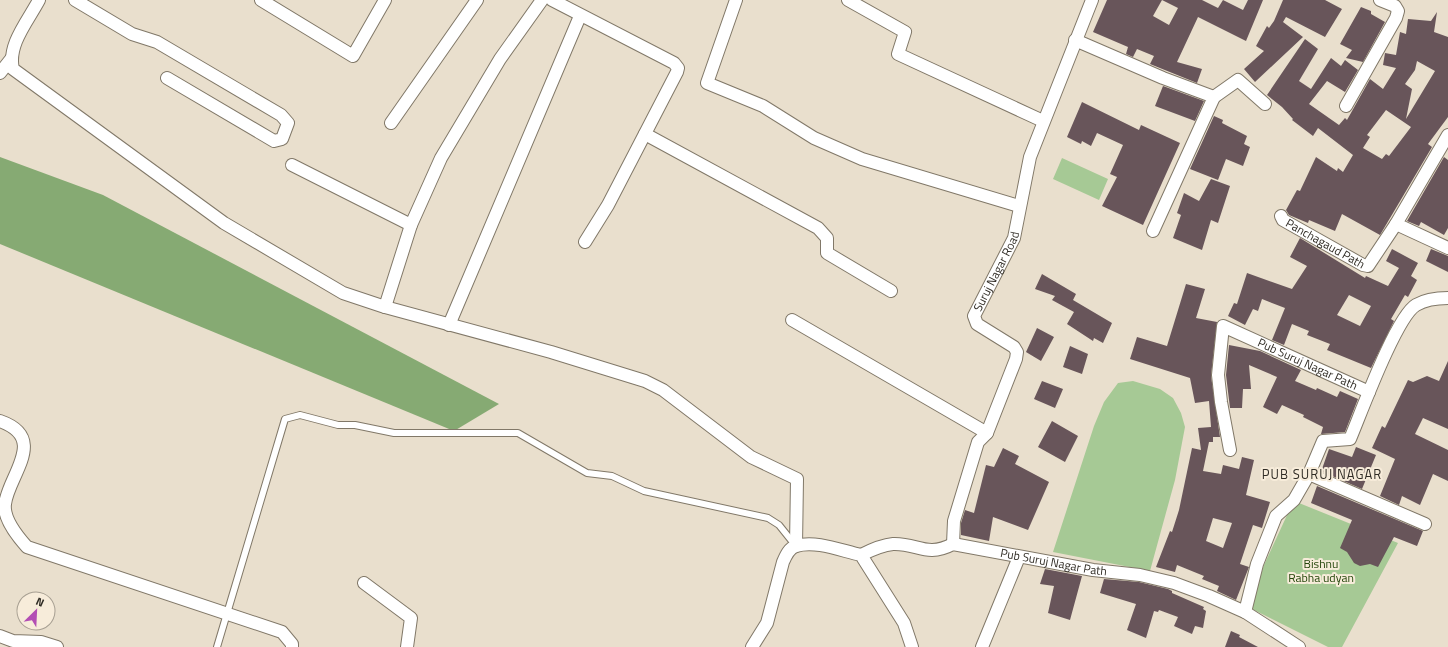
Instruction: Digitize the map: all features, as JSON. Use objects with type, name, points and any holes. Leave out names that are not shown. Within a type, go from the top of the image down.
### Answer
[{"type":"street","points":[[0,73],[10,59],[16,42],[39,0]]},
{"type":"street","points":[[75,0],[132,34],[157,42],[282,115],[288,124],[282,139],[274,141],[167,78]]},
{"type":"street","points":[[261,0],[353,56],[385,0]]},
{"type":"street","points":[[391,123],[477,0]]},
{"type":"street","points":[[385,307],[411,225],[441,158],[500,59],[542,0]]},
{"type":"street","points":[[552,0],[580,16],[674,63],[678,68],[608,204],[585,242]]},
{"type":"street","points":[[736,0],[707,82],[763,106],[814,138],[862,159],[1019,206]]},
{"type":"street","points":[[848,0],[905,32],[898,54],[1043,121]]},
{"type":"street","name":"Suruj Nagar Road","points":[[953,544],[954,521],[967,474],[978,442],[987,433],[1016,359],[1017,352],[1014,347],[977,324],[974,316],[1014,238],[1019,206],[1030,157],[1092,0]]},
{"type":"street","points":[[1346,106],[1396,18],[1398,11],[1395,6],[1380,0]]},
{"type":"street","points":[[450,325],[580,16]]},
{"type":"street","points":[[1075,40],[1163,78],[1214,97]]},
{"type":"street","points":[[10,59],[13,69],[224,223],[343,293],[385,307],[551,352],[645,381],[663,390],[751,457],[797,479],[796,546]]},
{"type":"street","points":[[1154,231],[1214,97],[1238,80],[1265,104]]},
{"type":"street","points":[[645,134],[818,228],[827,238],[827,253],[891,291]]},
{"type":"street","name":"Panchagaud Path","points":[[1281,216],[1357,262],[1368,266],[1396,224],[1448,135]]},
{"type":"street","points":[[292,165],[411,225]]},
{"type":"street","points":[[1396,224],[1448,248]]},
{"type":"street","name":"Pub Suruj Nagar Path","points":[[1245,612],[1256,564],[1276,516],[1294,500],[1309,474],[1322,441],[1350,439],[1396,332],[1414,306],[1432,298],[1448,298]]},
{"type":"street","points":[[792,320],[987,433]]},
{"type":"street","name":"Pub Suruj Nagar Path","points":[[1230,450],[1221,402],[1218,375],[1223,326],[1369,392]]},
{"type":"street","points":[[0,422],[18,432],[24,444],[22,463],[2,506],[12,529],[27,547],[227,612],[282,632],[292,644],[292,647]]},
{"type":"street","points":[[1309,474],[1425,524]]},
{"type":"street","name":"Pub Suruj Nagar Path","points":[[861,555],[893,544],[930,551],[943,549],[953,544],[1093,570],[1140,575],[1174,583],[1245,612],[1299,647]]},
{"type":"street","points":[[752,647],[767,623],[782,562],[787,552],[796,546],[816,545],[861,555],[904,623],[912,647]]},
{"type":"street","points":[[982,647],[1019,557]]},
{"type":"street","points":[[364,583],[411,618],[407,647]]},
{"type":"street","points":[[0,636],[12,641],[41,642],[57,647]]},
{"type":"lane","points":[[217,647],[285,419],[300,415],[338,425],[355,425],[394,433],[518,433],[587,473],[612,476],[644,491],[768,518],[779,525],[796,546]]},
{"type":"green space","points":[[0,157],[103,195],[499,404],[454,431],[0,244]]},
{"type":"green space","points":[[1062,158],[1108,179],[1099,200],[1053,179]]},
{"type":"green space","points":[[1133,381],[1160,389],[1173,398],[1181,413],[1185,427],[1175,480],[1150,571],[1053,552],[1094,426],[1104,402],[1118,383]]},
{"type":"green space","name":"Bishnu Rabha udyan","points":[[1299,503],[1398,543],[1342,647],[1328,647],[1250,608],[1264,565],[1288,513]]},
{"type":"building","points":[[1107,0],[1162,0],[1202,0],[1218,8],[1223,0],[1243,10],[1248,0],[1263,0],[1246,41],[1198,17],[1177,62],[1202,69],[1197,83],[1150,64],[1154,56],[1137,49],[1133,57],[1126,54],[1128,47],[1093,32]],"holes":[[[1162,0],[1178,8],[1169,25],[1153,16]]]},
{"type":"building","points":[[1283,0],[1325,0],[1342,9],[1325,37],[1286,17],[1283,22],[1303,37],[1255,82],[1244,69],[1264,51],[1256,46],[1267,26],[1269,28],[1274,21]]},
{"type":"building","points":[[1361,7],[1371,11],[1371,14],[1385,22],[1363,62],[1346,58],[1352,50],[1340,44]]},
{"type":"building","points":[[1437,12],[1434,32],[1448,37],[1448,117],[1428,144],[1432,147],[1380,235],[1342,214],[1335,231],[1309,220],[1308,223],[1289,215],[1286,210],[1297,190],[1300,191],[1316,157],[1337,171],[1338,168],[1343,172],[1353,155],[1318,128],[1313,136],[1292,120],[1293,119],[1282,107],[1267,95],[1305,39],[1318,49],[1299,81],[1311,89],[1331,58],[1341,66],[1345,60],[1358,70],[1345,92],[1327,81],[1309,104],[1339,125],[1345,118],[1347,120],[1370,79],[1383,89],[1396,68],[1383,65],[1385,53],[1396,55],[1400,32],[1406,34],[1408,19],[1431,21]],"holes":[[[1417,61],[1435,71],[1406,119],[1412,89],[1405,84],[1415,70]],[[1386,110],[1411,127],[1389,156],[1386,154],[1382,159],[1363,148],[1370,137],[1367,135]]]},
{"type":"building","points":[[1163,86],[1204,101],[1195,121],[1155,106]]},
{"type":"building","points":[[1082,102],[1139,130],[1141,125],[1180,143],[1143,225],[1102,206],[1117,177],[1110,174],[1123,145],[1097,133],[1091,146],[1082,141],[1081,144],[1067,137]]},
{"type":"building","points":[[1214,116],[1223,120],[1222,123],[1247,136],[1244,144],[1250,147],[1243,166],[1226,159],[1218,180],[1190,169]]},
{"type":"building","points":[[1444,157],[1448,160],[1448,228],[1444,235],[1421,222],[1419,226],[1407,221]]},
{"type":"building","points":[[1211,179],[1230,186],[1218,223],[1211,220],[1202,250],[1173,238],[1181,215],[1177,213],[1184,193],[1199,201]]},
{"type":"building","points":[[1300,238],[1365,278],[1366,276],[1388,286],[1399,268],[1386,261],[1392,249],[1418,263],[1411,276],[1417,280],[1408,297],[1405,295],[1391,319],[1394,321],[1371,368],[1327,350],[1330,344],[1307,335],[1309,331],[1292,324],[1284,345],[1272,340],[1285,308],[1262,299],[1258,311],[1253,309],[1245,325],[1228,316],[1234,303],[1237,304],[1247,273],[1292,289],[1307,266],[1290,257]],"holes":[[[1349,295],[1371,306],[1360,326],[1337,315]]]},
{"type":"building","points":[[1431,249],[1448,256],[1448,272],[1426,261]]},
{"type":"building","points":[[1042,274],[1076,294],[1073,300],[1112,323],[1103,343],[1094,338],[1093,341],[1067,324],[1074,312],[1052,300],[1055,296],[1035,289]]},
{"type":"building","points":[[1186,284],[1205,289],[1196,318],[1217,322],[1211,376],[1220,437],[1213,437],[1213,442],[1209,442],[1203,471],[1221,474],[1223,465],[1239,469],[1242,457],[1254,460],[1246,495],[1270,502],[1262,528],[1253,525],[1240,564],[1249,567],[1236,600],[1217,591],[1219,586],[1202,579],[1204,576],[1177,565],[1175,572],[1156,567],[1170,531],[1172,532],[1179,510],[1192,448],[1201,450],[1198,428],[1211,427],[1209,401],[1195,403],[1190,378],[1130,359],[1137,337],[1167,346]],"holes":[[[1213,518],[1232,523],[1223,548],[1206,541]]]},
{"type":"building","points":[[1037,328],[1054,337],[1041,361],[1026,352]]},
{"type":"building","points":[[1229,345],[1260,351],[1301,370],[1295,381],[1316,390],[1317,388],[1337,397],[1340,391],[1358,399],[1345,432],[1321,434],[1323,427],[1303,417],[1304,415],[1282,405],[1277,414],[1263,407],[1277,377],[1249,365],[1251,389],[1243,389],[1242,408],[1230,408],[1226,375]]},
{"type":"building","points":[[1070,346],[1088,354],[1082,374],[1063,367]]},
{"type":"building","points":[[1448,361],[1448,429],[1423,418],[1415,434],[1448,450],[1448,481],[1433,474],[1420,505],[1402,496],[1399,505],[1380,496],[1395,459],[1372,448],[1382,426],[1385,428],[1408,380],[1413,382],[1427,376],[1439,381]]},
{"type":"building","points":[[1042,381],[1063,389],[1055,408],[1034,399]]},
{"type":"building","points":[[1052,421],[1078,436],[1065,462],[1038,447]]},
{"type":"building","points":[[1356,447],[1376,455],[1362,489],[1323,472],[1324,469],[1322,469],[1329,449],[1352,457]]},
{"type":"building","points":[[1003,448],[1019,456],[1015,464],[1049,482],[1028,530],[993,517],[989,541],[961,535],[961,523],[965,510],[974,513],[986,465],[994,467]]},
{"type":"building","points":[[1317,486],[1423,531],[1417,546],[1394,537],[1378,567],[1370,564],[1360,566],[1354,563],[1347,552],[1340,548],[1352,520],[1311,503]]},
{"type":"building","points":[[1045,569],[1082,576],[1070,620],[1048,613],[1054,586],[1040,584]]},
{"type":"building","points":[[1104,579],[1139,582],[1168,589],[1172,591],[1172,593],[1204,607],[1203,609],[1206,611],[1203,628],[1195,626],[1192,634],[1174,626],[1178,617],[1159,610],[1158,612],[1154,611],[1146,638],[1127,630],[1136,604],[1100,593]]},
{"type":"building","points":[[1231,631],[1240,635],[1239,637],[1258,647],[1225,647]]},
{"type":"district","name":"PUB SURUJ NAGAR","points":[[1322,474]]}]
